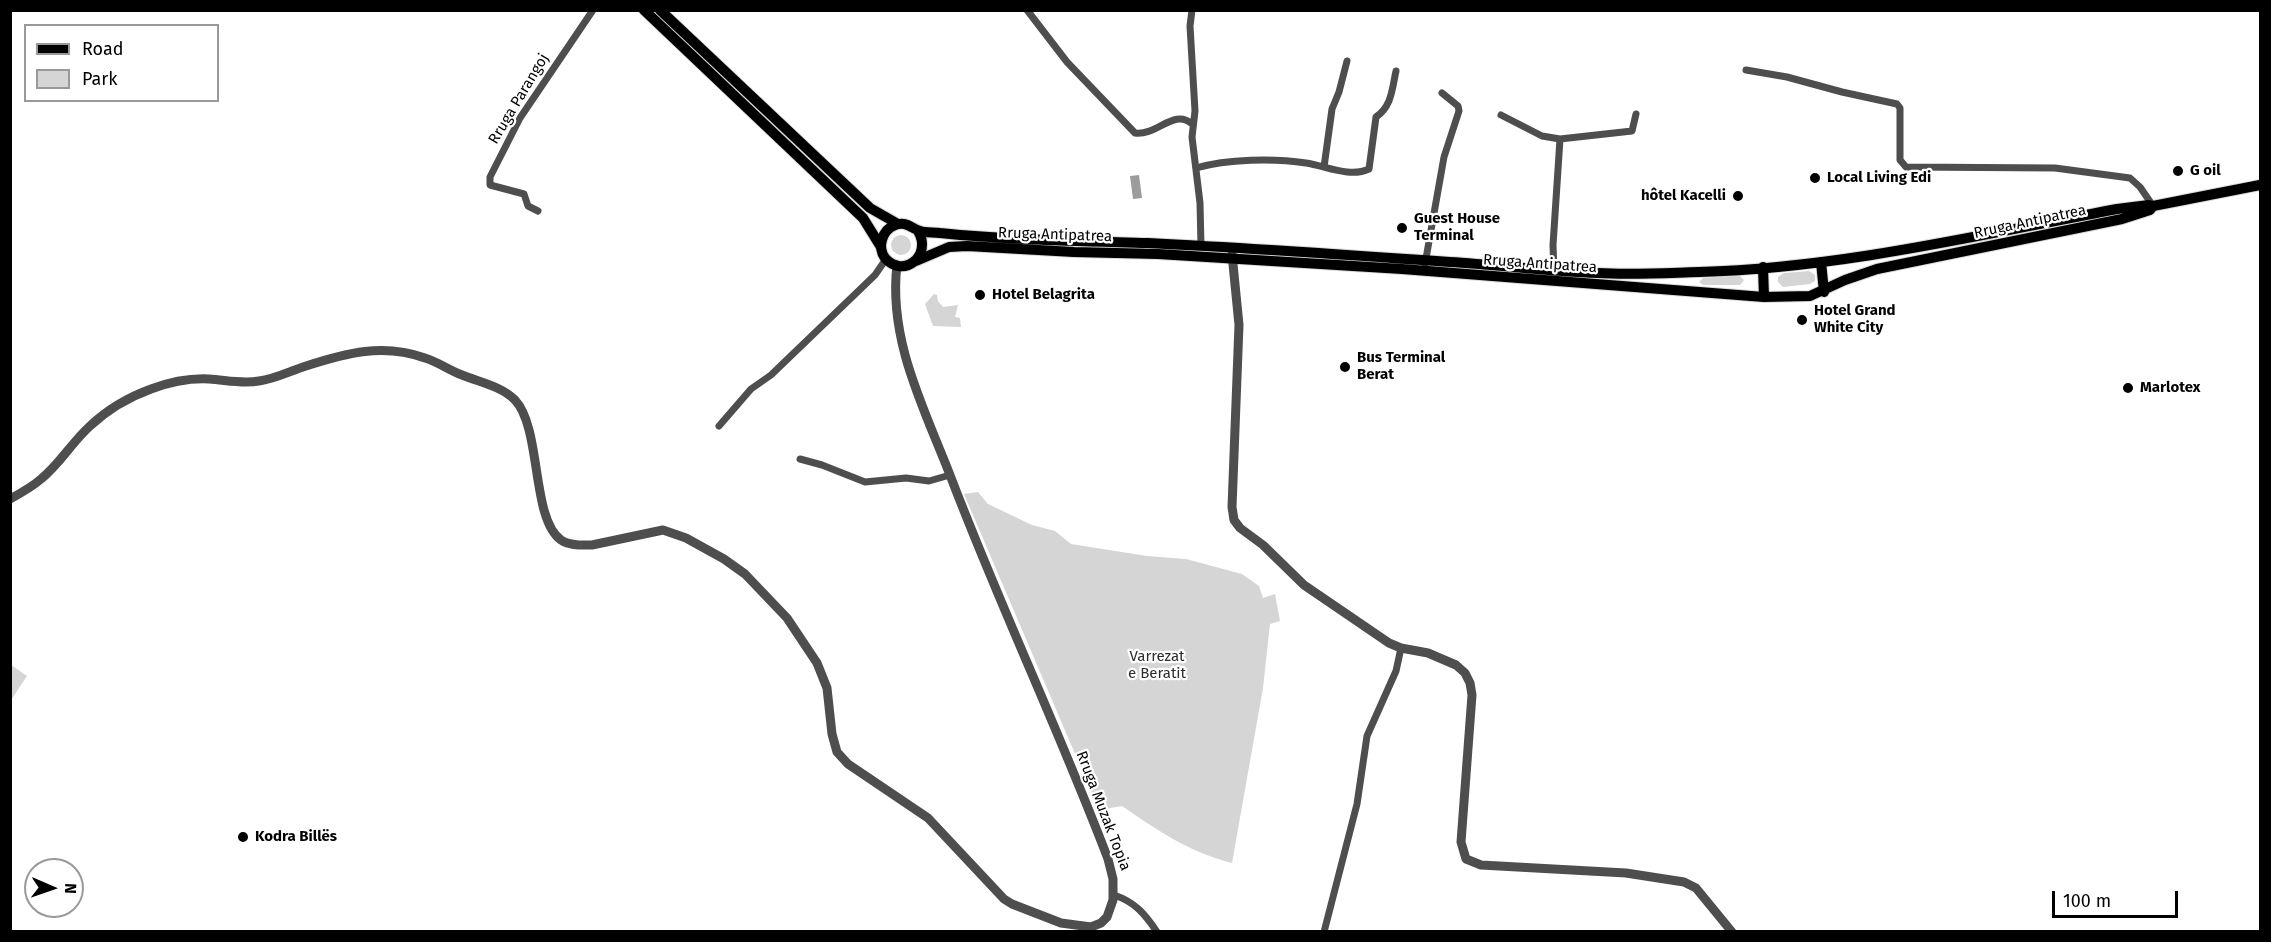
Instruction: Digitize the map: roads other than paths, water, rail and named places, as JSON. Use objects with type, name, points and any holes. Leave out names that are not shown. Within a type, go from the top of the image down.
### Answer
[{"type":"main road","points":[[644,10],[863,218],[886,259],[897,266]]},
{"type":"main road","name":"Rruga Antipatrea","points":[[660,10],[870,208],[898,224],[907,224],[918,231],[967,236],[1201,246],[1232,254]]},
{"type":"main road","name":"Rruga Antipatrea","points":[[1425,266],[1554,270],[1601,279],[1821,262],[1856,258],[2117,209],[2153,206],[2260,185]]},
{"type":"main road","name":"Rruga Antipatrea","points":[[897,266],[906,266],[949,247],[967,246],[1074,252],[1232,254],[1601,279],[1764,297],[1810,296],[1877,269],[2122,219],[2150,210],[2153,206]]},
{"type":"main road","points":[[881,247],[884,234],[890,227],[898,224]]},
{"type":"main road","points":[[914,262],[920,256],[923,247],[918,231]]},
{"type":"main road","points":[[1821,262],[1824,292]]},
{"type":"main road","points":[[1763,267],[1764,297]]},
{"type":"street","name":"Rruga Parangoj","points":[[538,211],[528,206],[524,194],[490,185],[490,177],[520,118],[593,10]]},
{"type":"street","points":[[1027,10],[1067,62],[1135,133],[1149,132],[1170,120],[1187,119],[1192,124]]},
{"type":"street","points":[[1192,10],[1190,26],[1195,111],[1192,124],[1200,203],[1201,246]]},
{"type":"street","points":[[1324,167],[1332,108],[1347,62]]},
{"type":"street","points":[[1746,70],[1787,77],[1897,104],[1900,108],[1900,160],[1906,167],[2055,168],[2130,178],[2140,187],[2153,206]]},
{"type":"street","points":[[1196,168],[1209,164],[1283,161],[1352,172],[1369,169],[1376,117],[1386,109],[1396,71]]},
{"type":"street","points":[[1425,266],[1444,157],[1459,111],[1458,106],[1442,93]]},
{"type":"street","points":[[1501,115],[1542,136],[1560,140],[1632,131],[1636,114]]},
{"type":"street","points":[[1554,270],[1553,245],[1560,140]]},
{"type":"street","points":[[1074,240],[1074,252]]},
{"type":"street","points":[[1232,254],[1239,325],[1232,507],[1234,520],[1304,585],[1382,638],[1401,648],[1443,658],[1465,673],[1470,682],[1472,694],[1461,842],[1466,859],[1481,865],[1626,873],[1684,882],[1696,888],[1732,932]]},
{"type":"street","points":[[719,426],[751,389],[771,375],[875,275],[886,259]]},
{"type":"street","name":"Rruga Muzak Topia","points":[[10,499],[42,478],[90,426],[108,411],[150,389],[176,381],[196,379],[260,381],[347,353],[368,350],[392,350],[424,358],[505,392],[515,401],[524,413],[543,503],[553,530],[563,541],[592,545],[663,530],[686,538],[724,559],[745,574],[787,618],[817,663],[828,688],[832,734],[837,752],[848,764],[928,818],[976,866],[1004,899],[1061,923],[1091,927],[1101,924],[1112,907],[1113,879],[1092,819],[972,536],[913,383],[896,311],[897,266]]},
{"type":"street","points":[[800,459],[865,482],[906,478],[929,481],[950,475]]},
{"type":"street","points":[[1324,932],[1357,804],[1365,740],[1396,671],[1401,648]]},
{"type":"street","points":[[1113,895],[1124,898],[1142,910],[1157,932]]},
{"type":"place","name":"G oil","points":[[2178,171]]},
{"type":"place","name":"Local Living Edi","points":[[1815,178]]},
{"type":"place","name":"hôtel Kacelli","points":[[1738,196]]},
{"type":"place","name":"Guest House Terminal","points":[[1402,228]]},
{"type":"place","name":"Hotel Belagrita","points":[[980,295]]},
{"type":"place","name":"Hotel Grand White City","points":[[1802,320]]},
{"type":"place","name":"Bus Terminal Berat","points":[[1345,367]]},
{"type":"place","name":"Marlotex","points":[[2128,388]]},
{"type":"place","name":"Kodra Billës","points":[[243,837]]},
{"type":"park label","name":"Varrezat e Beratit","points":[[1157,666]]}]
